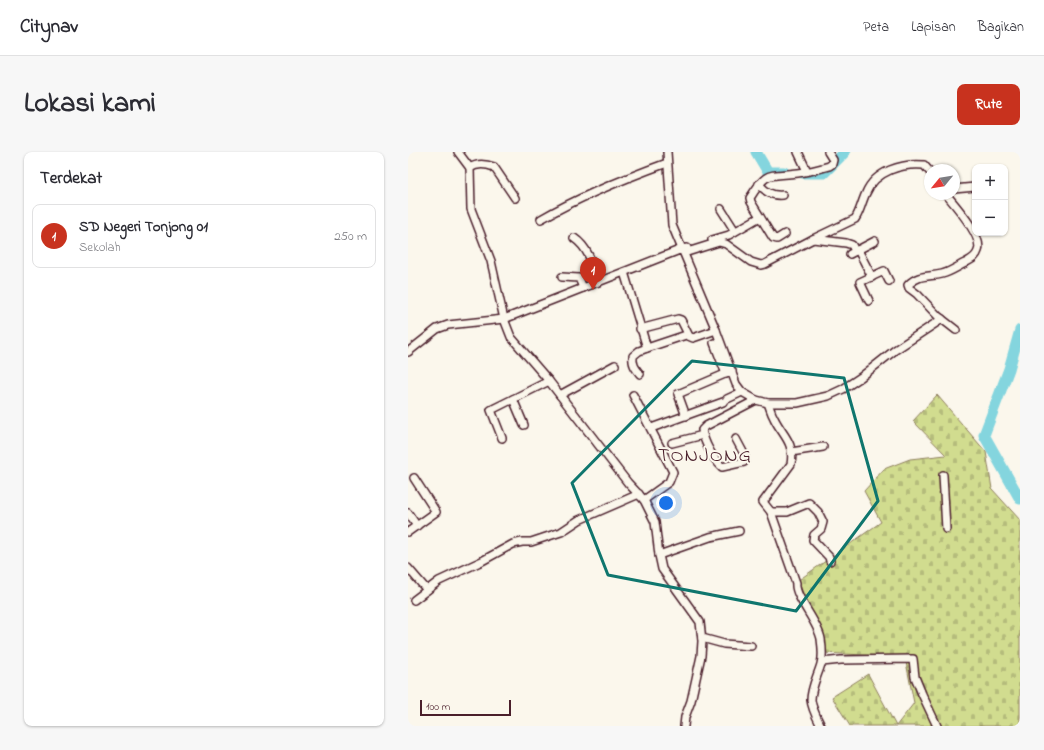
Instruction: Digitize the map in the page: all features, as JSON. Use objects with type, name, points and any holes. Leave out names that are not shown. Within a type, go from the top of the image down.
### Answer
[{"type":"street","points":[[458,152],[470,168],[471,209],[491,261],[504,319],[514,343],[560,394],[628,483],[641,497],[655,522],[662,570],[700,622],[702,638],[701,656],[684,726]]},
{"type":"street","points":[[667,152],[672,225],[716,330],[729,372]]},
{"type":"street","points":[[798,152],[807,171]]},
{"type":"street","points":[[785,234],[777,239],[773,238],[750,198],[760,182],[771,175],[799,173],[829,166],[832,164],[833,160],[828,152]]},
{"type":"street","points":[[541,219],[572,201],[625,178],[667,163]]},
{"type":"street","points":[[683,251],[719,242],[726,244],[751,262],[761,265],[855,219],[866,192],[875,178],[894,169],[913,164],[924,165]]},
{"type":"street","points":[[470,168],[474,165],[494,167],[515,198]]},
{"type":"street","points":[[760,182],[766,192],[774,196],[783,195]]},
{"type":"street","points":[[960,188],[972,187]]},
{"type":"street","points":[[950,200],[975,233],[979,244],[979,251],[974,258],[950,271],[942,274],[919,277],[914,279],[908,285],[909,288],[917,294],[938,316],[956,330]]},
{"type":"street","points":[[722,209],[735,231]]},
{"type":"street","points":[[408,352],[437,329],[448,325],[504,319],[624,272],[729,235],[760,217]]},
{"type":"street","points":[[574,238],[580,242],[590,256],[598,282]]},
{"type":"street","points":[[813,239],[852,245],[854,252],[872,277]]},
{"type":"street","points":[[854,252],[875,241]]},
{"type":"street","points":[[869,301],[860,282],[884,271],[889,281]]},
{"type":"street","points":[[624,272],[647,348]]},
{"type":"street","points":[[562,277],[579,278],[583,288]]},
{"type":"street","points":[[640,329],[678,319],[681,320],[688,334],[693,338],[716,330]]},
{"type":"street","points":[[714,343],[729,372],[742,392],[756,400],[768,403],[797,403],[828,396],[843,389],[861,377],[894,350],[942,319]]},
{"type":"street","points":[[640,374],[635,367],[633,356],[647,348],[688,334]]},
{"type":"street","points":[[560,394],[615,365]]},
{"type":"street","points":[[686,416],[678,394],[729,372]]},
{"type":"street","points":[[502,438],[491,410],[549,381]]},
{"type":"street","points":[[654,427],[725,401],[742,392]]},
{"type":"street","points":[[414,600],[439,581],[457,574],[513,544],[531,542],[561,532],[579,520],[641,497],[669,482],[673,472],[634,395]]},
{"type":"street","points":[[513,399],[524,425]]},
{"type":"street","points":[[736,439],[744,454],[744,462],[722,467],[713,454],[702,430],[706,426],[756,400]]},
{"type":"street","points":[[768,403],[774,418],[787,437],[791,452],[791,464],[763,502],[771,512],[798,592],[821,637],[822,662],[811,700],[814,712],[821,726]]},
{"type":"street","points":[[672,443],[703,435]]},
{"type":"street","points":[[791,452],[823,447]]},
{"type":"street","points":[[943,475],[946,529]]},
{"type":"street","points":[[408,532],[436,512],[414,478]]},
{"type":"street","points":[[771,512],[787,512],[810,504],[818,512],[823,522],[821,529],[814,535],[813,540],[829,557],[830,561]]},
{"type":"street","points":[[408,513],[417,526]]},
{"type":"street","points":[[659,555],[710,537],[739,531]]},
{"type":"street","points":[[408,568],[427,590]]},
{"type":"street","points":[[702,638],[724,644],[751,646]]},
{"type":"street","points":[[822,662],[841,660],[913,659],[916,677],[922,694],[937,726]]},
{"type":"highlighted area","points":[[692,361],[844,378],[878,501],[796,611],[608,575],[572,483]]},
{"type":"green space","points":[[937,395],[986,452],[992,489],[1020,520],[1020,726],[896,726],[914,703],[905,657],[824,653],[810,609],[796,582],[881,522],[864,491],[884,469],[910,459],[946,455],[913,421]]},
{"type":"green space","points":[[868,674],[896,726],[850,726],[832,697]]},
{"type":"waterway","points":[[756,152],[768,172],[784,172]]},
{"type":"waterway","points":[[803,173],[824,173],[845,152]]},
{"type":"waterway","points":[[1020,330],[1009,369],[984,435],[1020,499]]},
{"type":"place","name":"SD Negeri Tonjong 01","points":[[593,290]]},
{"type":"district","name":"TONJONG","points":[[705,456]]}]
